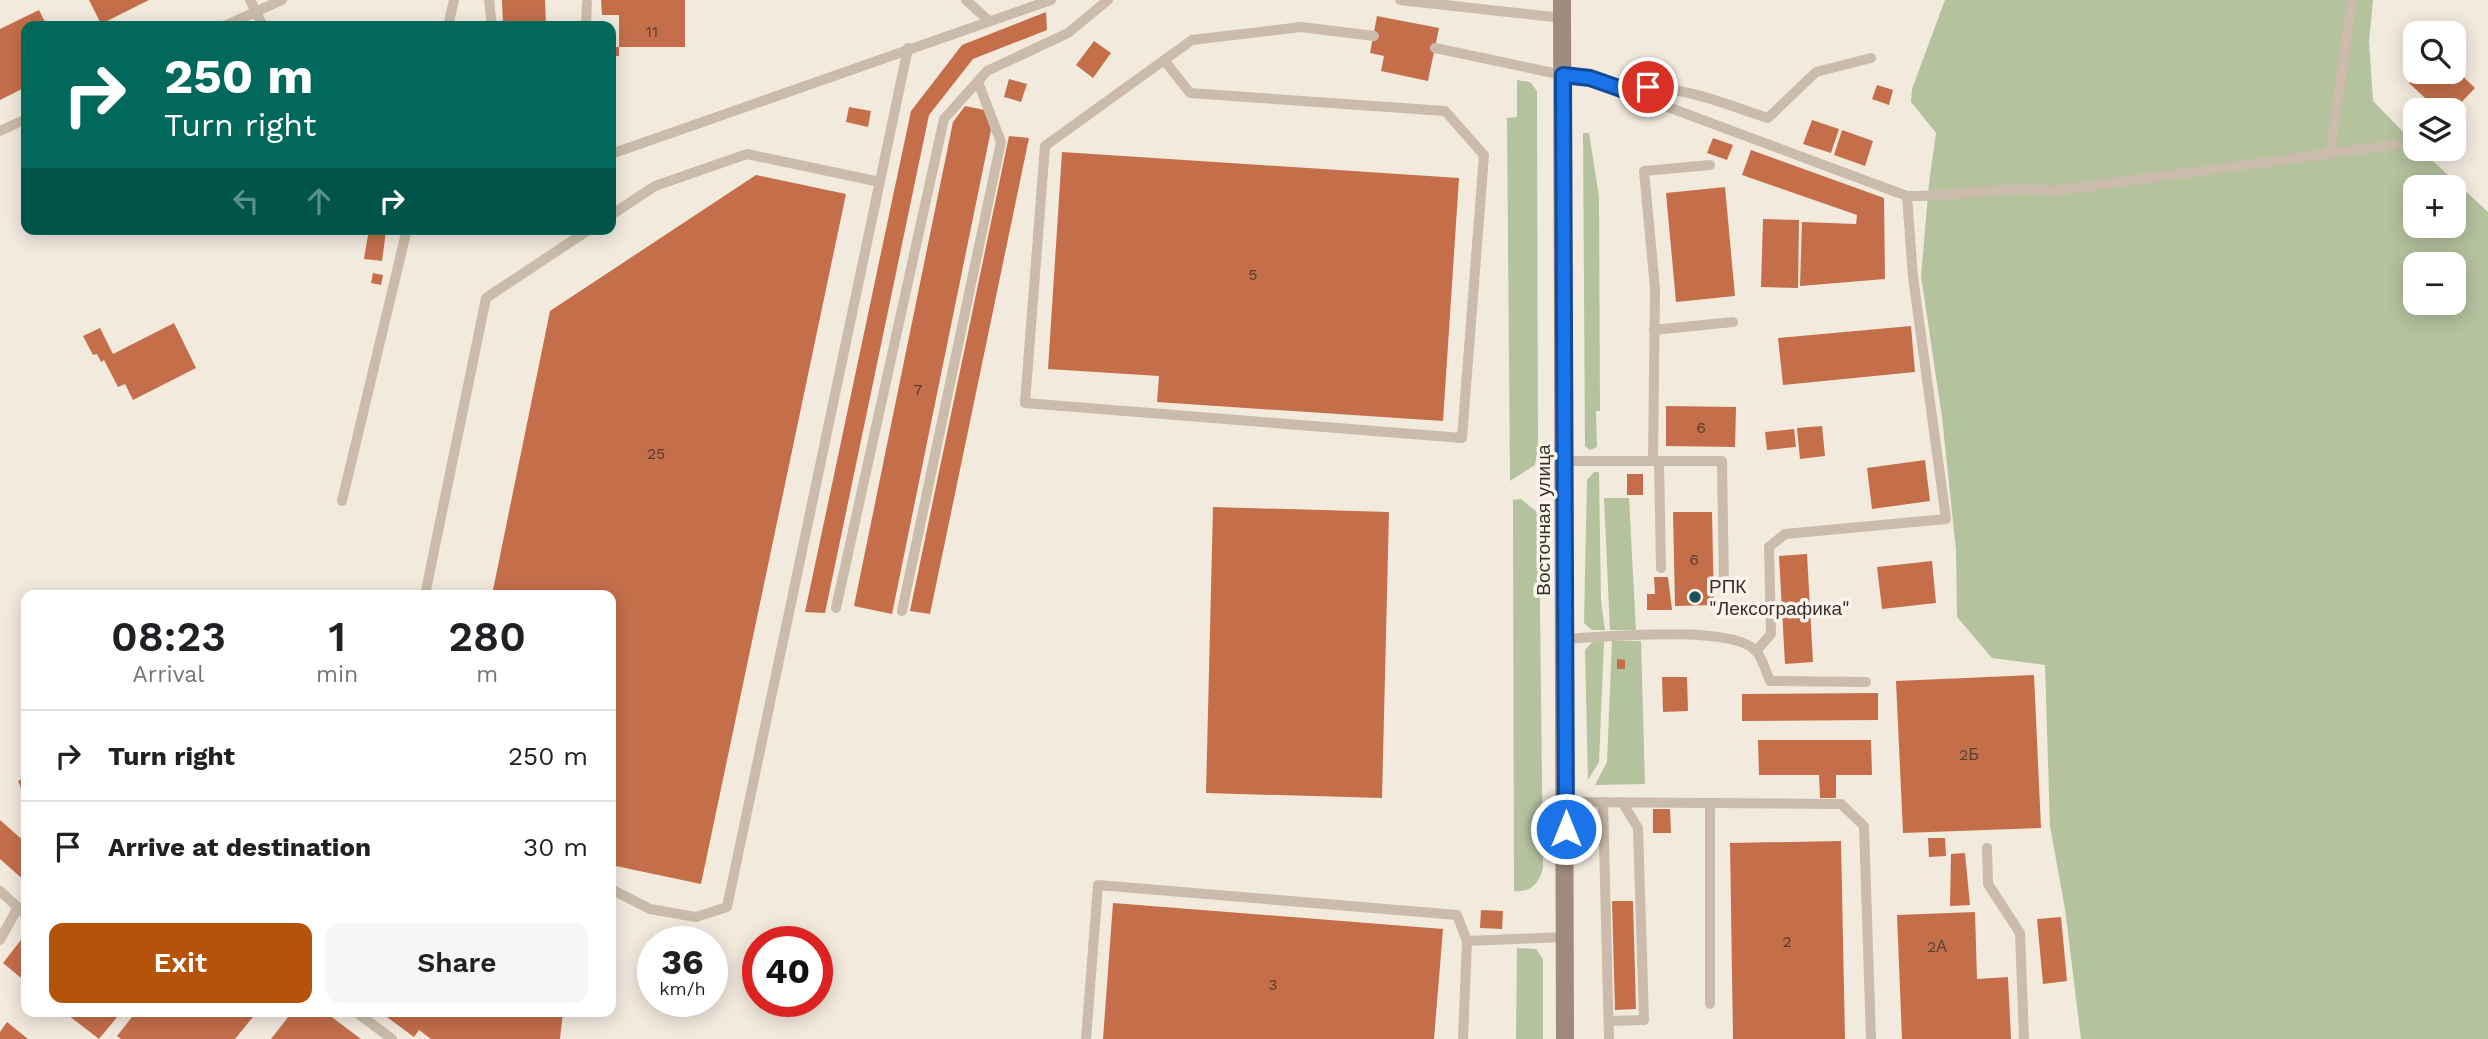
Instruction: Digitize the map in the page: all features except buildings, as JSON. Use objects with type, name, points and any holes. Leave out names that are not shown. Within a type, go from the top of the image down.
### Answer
[{"type":"street","name":"Восточная улица","points":[[1562,0],[1566,802],[1564,1039]]},
{"type":"lane","points":[[250,0],[260,21]]},
{"type":"lane","points":[[235,21],[282,0]]},
{"type":"lane","points":[[449,21],[454,0]]},
{"type":"lane","points":[[489,0],[491,21]]},
{"type":"lane","points":[[966,0],[988,20]]},
{"type":"lane","points":[[616,152],[1051,0]]},
{"type":"lane","points":[[836,608],[944,119],[987,71],[1068,33],[1108,0]]},
{"type":"lane","points":[[1400,0],[1562,18]]},
{"type":"lane","points":[[2330,154],[2352,0]]},
{"type":"lane","points":[[586,21],[587,3]]},
{"type":"lane","points":[[1164,60],[1189,93],[1445,111],[1484,156],[1462,438],[1025,403],[1045,146],[1164,60],[1192,40],[1301,27],[1374,36]]},
{"type":"lane","points":[[616,892],[650,909],[696,917],[727,907],[908,48]]},
{"type":"lane","points":[[1435,48],[1563,75],[1590,78],[1907,196],[1938,197],[2031,188],[2053,191],[2403,144]]},
{"type":"lane","points":[[1630,92],[1648,87],[1679,91],[1768,118],[1816,72],[1871,58]]},
{"type":"lane","points":[[902,611],[1001,142],[978,82]]},
{"type":"lane","points":[[0,131],[21,121]]},
{"type":"lane","points":[[616,212],[655,186],[747,154],[880,182]]},
{"type":"lane","points":[[1661,568],[1656,461],[1655,288],[1644,172],[1710,165]]},
{"type":"lane","points":[[1756,651],[1770,634],[1769,547],[1785,534],[1946,519],[1913,277],[1907,196]]},
{"type":"lane","points":[[342,501],[406,235]]},
{"type":"lane","points":[[426,590],[486,298],[581,235]]},
{"type":"lane","points":[[1654,330],[1733,322]]},
{"type":"lane","points":[[1564,461],[1722,461],[1724,590]]},
{"type":"lane","points":[[1564,639],[1644,635],[1731,637],[1756,651],[1770,681],[1866,682]]},
{"type":"lane","points":[[1566,802],[1841,804],[1864,826],[1871,1039]]},
{"type":"lane","points":[[1603,802],[1609,1039]]},
{"type":"lane","points":[[1609,1021],[1644,1020],[1639,828],[1622,802]]},
{"type":"lane","points":[[1710,803],[1710,1004]]},
{"type":"lane","points":[[1987,848],[1988,884],[2020,933],[2024,1039]]},
{"type":"lane","points":[[1086,1039],[1098,886],[1457,915],[1467,941],[1463,1039]]},
{"type":"lane","points":[[0,891],[21,910]]},
{"type":"lane","points":[[0,940],[21,912]]},
{"type":"lane","points":[[1467,941],[1564,937]]},
{"type":"lane","points":[[363,1017],[392,1039]]},
{"type":"green space","points":[[1945,0],[2373,0],[2369,41],[2373,101],[2403,132],[2403,161],[2433,161],[2448,175],[2403,175],[2403,238],[2466,238],[2466,192],[2488,212],[2488,1039],[2081,1039],[2065,909],[2050,826],[2045,665],[1992,658],[1957,617],[1956,550],[1942,417],[1921,276],[1936,133],[1911,102],[1912,89]]},
{"type":"green space","points":[[1517,80],[1530,82],[1537,91],[1538,451],[1535,465],[1510,481],[1507,118],[1517,117]]},
{"type":"green space","points":[[1583,133],[1589,133],[1599,197],[1600,411],[1596,411],[1597,447],[1590,450],[1585,446]]},
{"type":"green space","points":[[1594,472],[1599,472],[1601,601],[1605,630],[1592,630],[1584,623],[1587,480]]},
{"type":"green space","points":[[1604,498],[1629,498],[1636,630],[1610,630]]},
{"type":"green space","points":[[1521,499],[1536,511],[1539,523],[1543,868],[1530,889],[1514,891],[1513,500]]},
{"type":"green space","points":[[1593,641],[1604,641],[1599,762],[1588,780],[1585,650]]},
{"type":"green space","points":[[1612,641],[1641,641],[1645,784],[1595,785],[1607,762]]},
{"type":"green space","points":[[1517,948],[1536,949],[1543,959],[1543,1039],[1516,1039]]},
{"type":"place","name":"РПК \"Лексографика\"","points":[[1695,597]]},
{"type":"route","points":[[1566,829],[1563,75],[1590,78],[1630,92],[1648,87]]}]
